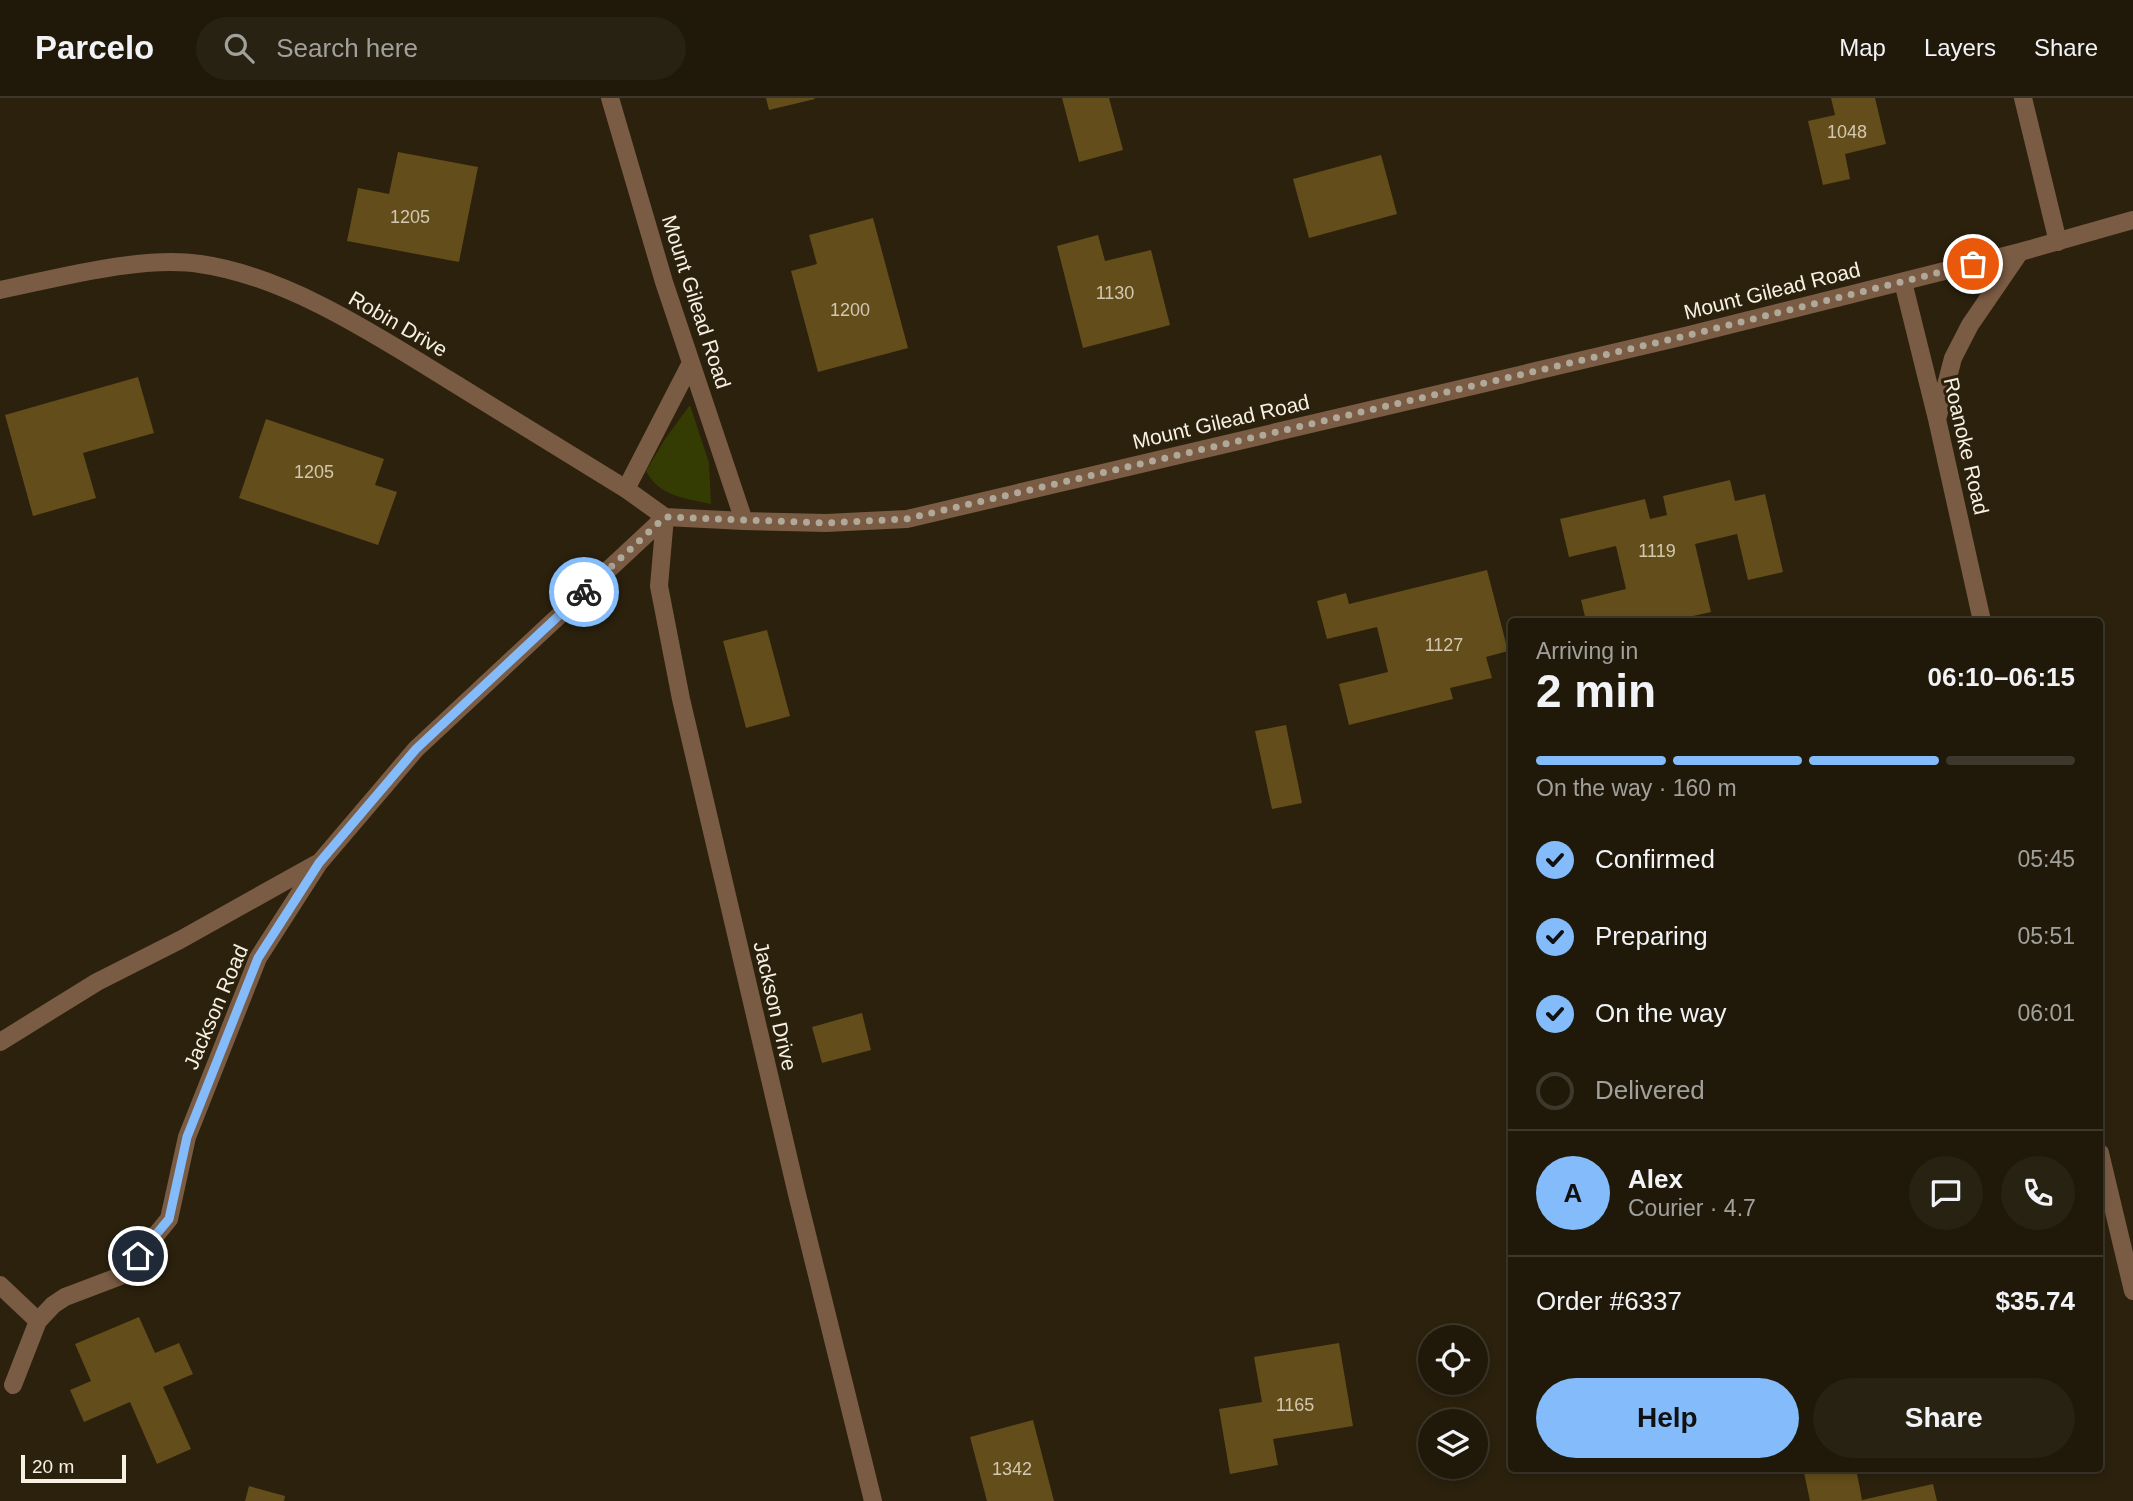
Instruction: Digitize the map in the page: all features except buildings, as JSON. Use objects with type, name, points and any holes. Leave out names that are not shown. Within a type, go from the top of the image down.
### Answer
[{"type":"street","name":"Mount Gilead Road","points":[[610,98],[664,282],[744,521],[826,523],[906,519],[1685,336],[2020,252],[2133,220]]},
{"type":"street","points":[[2023,98],[2058,242]]},
{"type":"street","points":[[1937,419],[1953,358],[1970,325],[2020,252]]},
{"type":"street","name":"Robin Drive","points":[[0,290],[76,274],[150,263],[198,263],[257,276],[367,329],[626,489],[665,517]]},
{"type":"street","name":"Roanoke Road","points":[[1903,282],[1981,618]]},
{"type":"street","points":[[626,489],[691,363]]},
{"type":"street","points":[[665,517],[744,521]]},
{"type":"street","name":"Jackson Road","points":[[13,1385],[38,1321],[65,1297],[123,1275],[169,1219],[187,1137],[258,958],[319,863],[416,749],[665,517]]},
{"type":"street","name":"Jackson Drive","points":[[665,517],[659,586],[681,699],[790,1164],[873,1501]]},
{"type":"street","points":[[0,1042],[97,982],[180,940],[319,863]]},
{"type":"street","points":[[2103,1166],[2133,1292]]},
{"type":"street","points":[[0,1285],[38,1321]]},
{"type":"green space","points":[[690,405],[709,463],[711,504],[666,491],[652,480],[646,471]]},
{"type":"way so far","points":[[584,592],[665,517],[826,523],[906,519],[1685,336],[1973,264]]},
{"type":"route","points":[[138,1256],[169,1219],[187,1137],[258,958],[319,863],[416,749],[584,592]]}]
